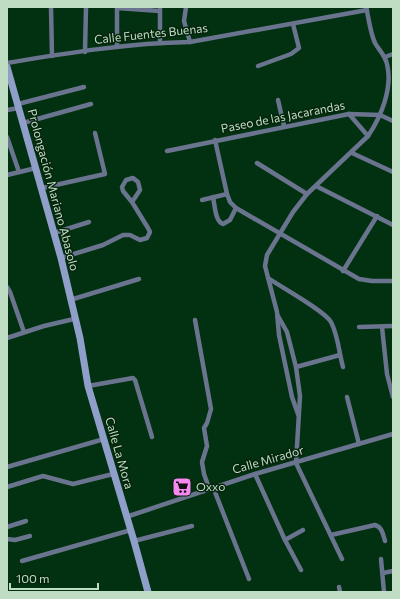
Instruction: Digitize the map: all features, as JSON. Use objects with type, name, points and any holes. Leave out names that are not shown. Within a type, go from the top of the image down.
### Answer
[{"type":"street","points":[[51,7],[52,56]]},
{"type":"street","points":[[85,52],[86,7]]},
{"type":"street","points":[[186,7],[184,21],[190,42]]},
{"type":"street","points":[[117,47],[117,8],[160,9],[160,42]]},
{"type":"street","points":[[298,414],[292,397],[278,335],[276,312],[265,266],[267,256],[293,212],[307,194],[352,153],[368,136],[380,115],[391,74],[385,57],[376,43],[366,9]]},
{"type":"street","name":"Calle Fuentes Buenas","points":[[7,63],[160,42],[190,42],[293,24],[366,9]]},
{"type":"street","points":[[258,66],[291,54],[299,48],[293,24]]},
{"type":"street","points":[[385,57],[393,54]]},
{"type":"street","name":"Prolongación Mariano Abasolo","points":[[7,67],[61,258],[74,319]]},
{"type":"street","points":[[7,110],[84,87]]},
{"type":"street","points":[[278,100],[284,126]]},
{"type":"street","points":[[23,123],[91,104]]},
{"type":"street","points":[[349,114],[368,136]]},
{"type":"street","name":"Paseo de las Jacarandas","points":[[380,115],[349,114],[216,140],[227,194],[230,202],[236,208],[359,280],[393,281]]},
{"type":"street","points":[[380,115],[393,122]]},
{"type":"street","points":[[42,188],[105,174],[95,133]]},
{"type":"street","points":[[7,138],[19,172]]},
{"type":"street","points":[[167,151],[216,140]]},
{"type":"street","points":[[352,153],[393,172]]},
{"type":"street","points":[[257,163],[307,194]]},
{"type":"street","points":[[7,175],[36,168]]},
{"type":"street","points":[[61,258],[103,245],[123,235],[130,235],[140,240],[147,238],[150,232],[132,202],[123,191],[122,187],[126,180],[133,178],[136,179],[140,186],[140,190],[132,202]]},
{"type":"street","points":[[316,186],[393,225]]},
{"type":"street","points":[[202,200],[227,194]]},
{"type":"street","points":[[213,197],[220,223],[223,224],[230,220],[236,208]]},
{"type":"street","points":[[343,271],[377,216]]},
{"type":"street","points":[[54,233],[89,222]]},
{"type":"street","points":[[268,278],[322,313],[331,322],[336,336],[343,367]]},
{"type":"street","points":[[70,300],[139,280]]},
{"type":"street","points":[[7,287],[24,332]]},
{"type":"street","points":[[276,312],[287,332],[296,367],[300,396],[296,463],[342,559]]},
{"type":"street","points":[[7,338],[74,319]]},
{"type":"street","name":"Calle La Mora","points":[[74,319],[80,338],[88,386],[148,592]]},
{"type":"street","points":[[194,320],[211,409],[204,428],[207,446],[202,462],[204,474],[249,579]]},
{"type":"street","points":[[359,327],[393,326]]},
{"type":"street","points":[[382,327],[387,374],[393,397]]},
{"type":"street","points":[[296,367],[340,355]]},
{"type":"street","points":[[387,374],[393,374]]},
{"type":"street","points":[[88,386],[133,378],[136,380],[152,437]]},
{"type":"street","points":[[347,396],[359,444]]},
{"type":"street","name":"Calle Mirador","points":[[126,517],[256,474],[393,434]]},
{"type":"street","points":[[7,467],[104,439]]},
{"type":"street","points":[[7,487],[43,476],[73,484],[113,474]]},
{"type":"street","points":[[256,474],[285,540],[301,570]]},
{"type":"street","points":[[7,527],[26,521]]},
{"type":"street","points":[[331,535],[369,525],[375,525],[381,529],[385,541]]},
{"type":"street","points":[[134,541],[192,526]]},
{"type":"street","points":[[22,561],[131,530]]},
{"type":"street","points":[[285,540],[303,530]]},
{"type":"street","points":[[7,539],[15,540],[30,536]]},
{"type":"street","points":[[381,559],[384,592]]},
{"type":"street","points":[[383,573],[393,571]]},
{"type":"place","name":"Oxxo","points":[[182,487]]}]
